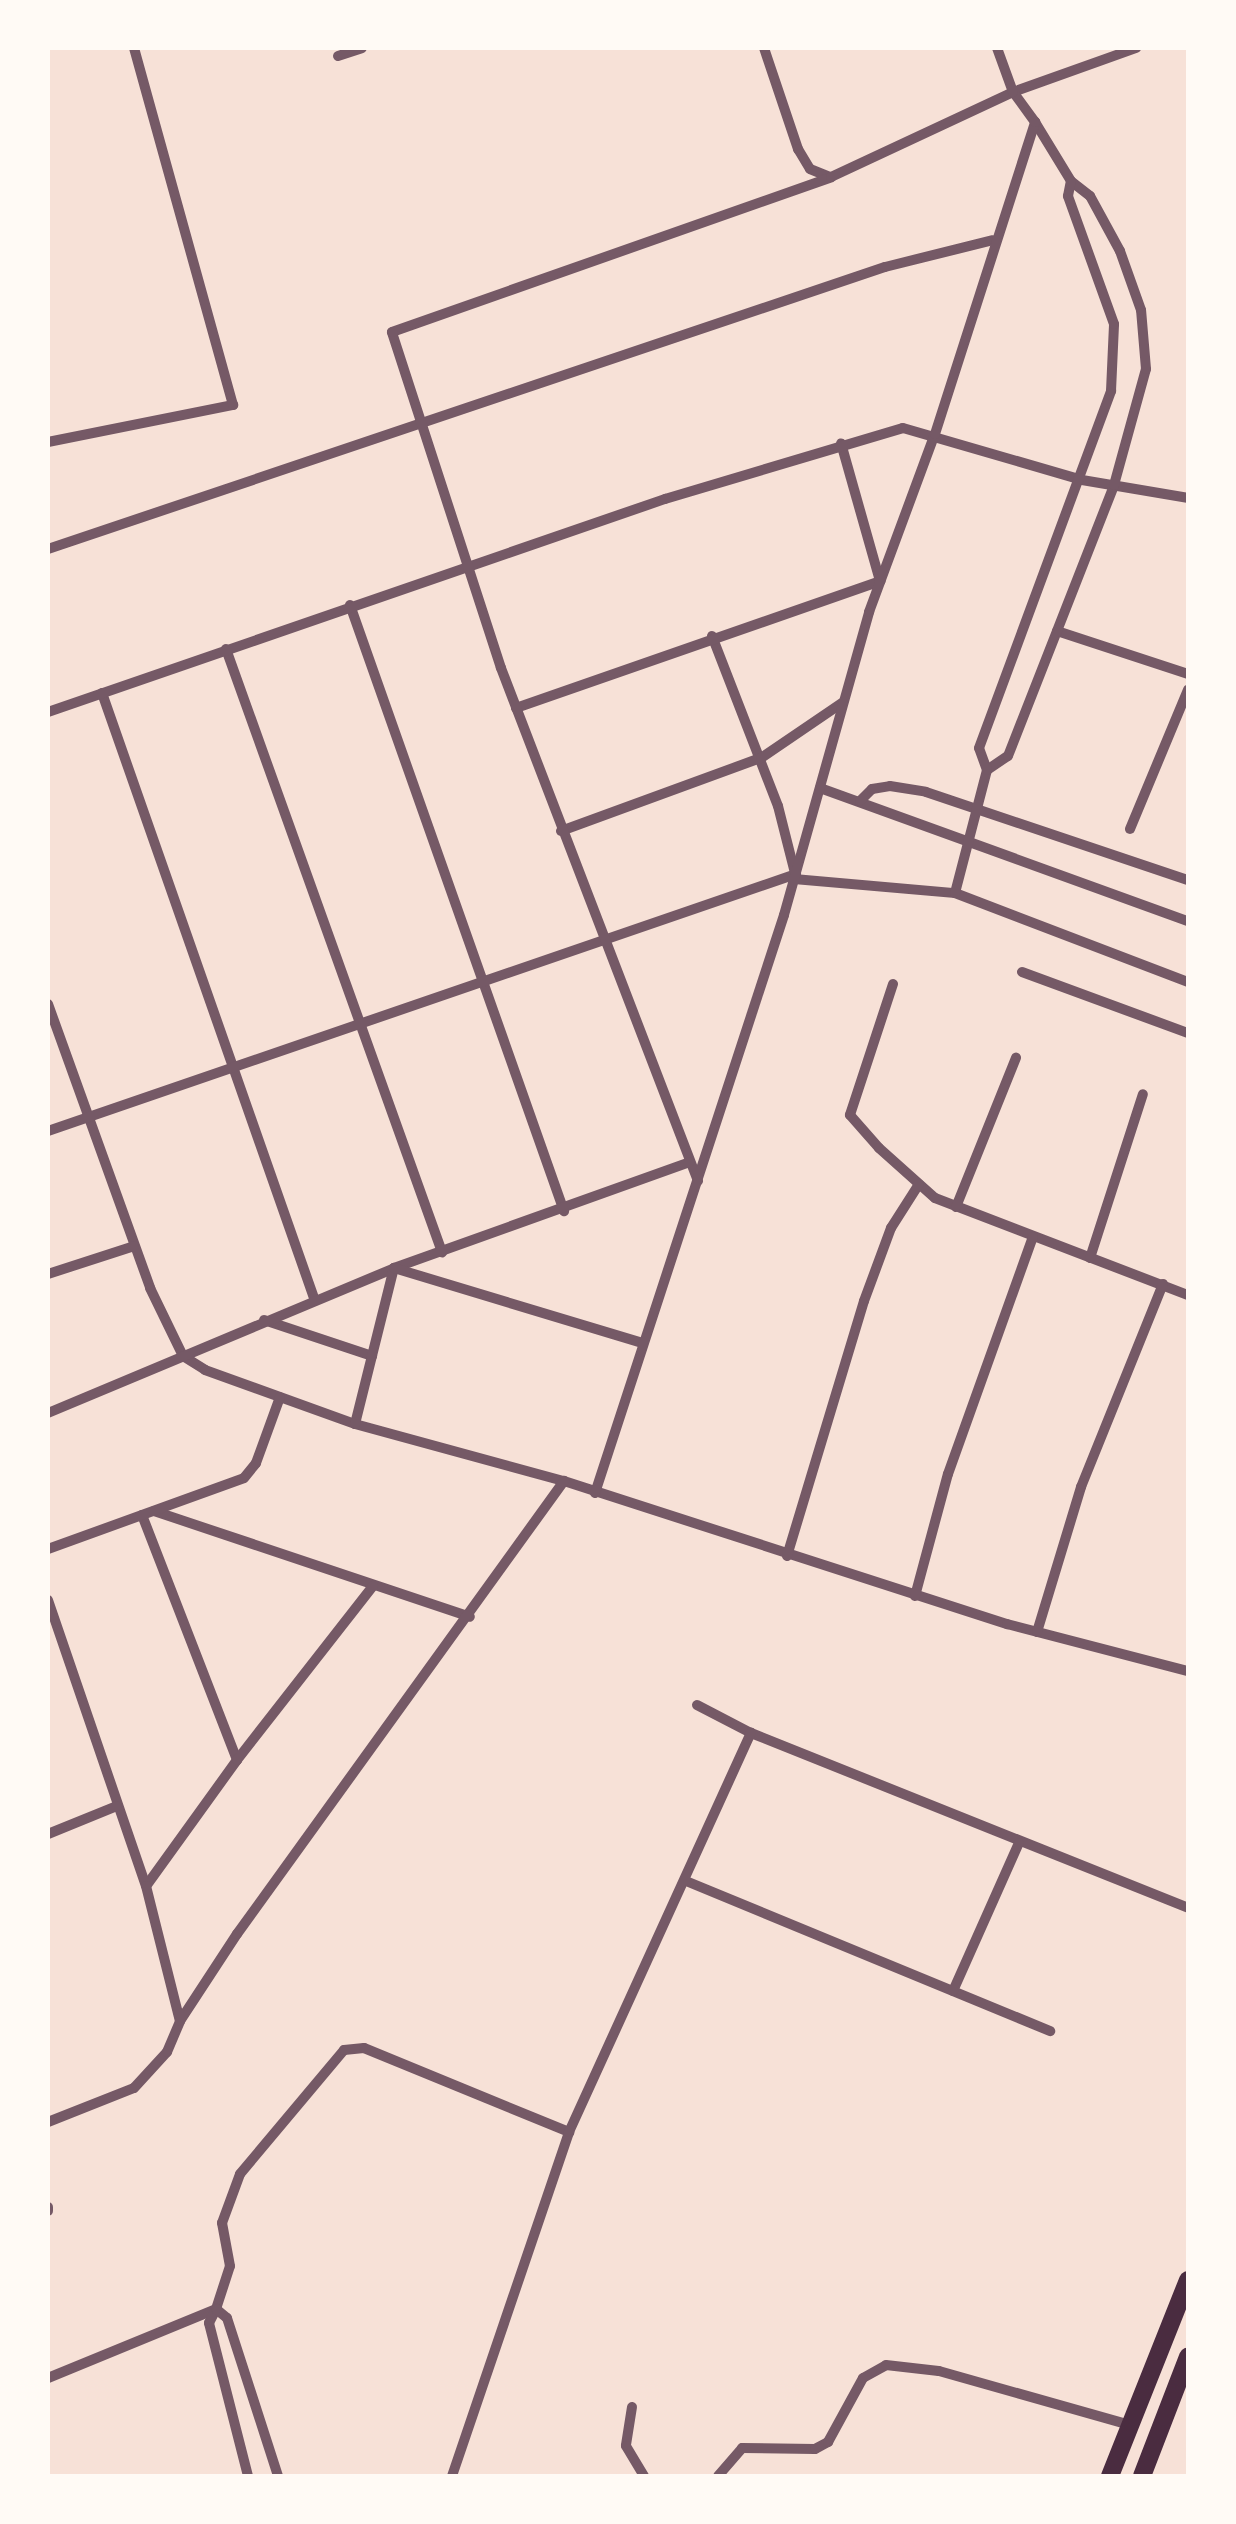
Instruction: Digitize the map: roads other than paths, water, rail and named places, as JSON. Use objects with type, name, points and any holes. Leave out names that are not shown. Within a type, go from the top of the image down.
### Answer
[{"type":"highway","points":[[1110,2476],[1188,2280]]},
{"type":"highway","points":[[1142,2476],[1188,2358]]},
{"type":"street","points":[[48,442],[233,405],[134,48]]},
{"type":"street","points":[[338,56],[362,48]]},
{"type":"street","points":[[764,48],[798,149],[810,169],[831,178]]},
{"type":"street","points":[[988,770],[1008,756],[1114,485],[1146,368],[1141,310],[1090,196],[1071,181],[1012,92],[997,48]]},
{"type":"street","points":[[698,1181],[516,708],[392,332],[831,178],[1012,92],[1136,48]]},
{"type":"street","points":[[595,1493],[795,877],[880,581],[935,434],[993,240],[1035,122]]},
{"type":"street","points":[[955,893],[988,770],[979,748],[1082,480],[1111,391],[1114,324],[1068,196],[1071,181]]},
{"type":"street","points":[[48,549],[885,266],[993,240]]},
{"type":"street","points":[[48,712],[468,565],[841,443],[902,428],[935,434],[1082,480],[1188,498]]},
{"type":"street","points":[[841,443],[880,581]]},
{"type":"street","points":[[516,708],[712,636],[880,581]]},
{"type":"street","points":[[350,605],[564,1211]]},
{"type":"street","points":[[1057,631],[1188,674]]},
{"type":"street","points":[[712,636],[761,758],[795,877]]},
{"type":"street","points":[[226,649],[442,1252]]},
{"type":"street","points":[[1130,829],[1188,690]]},
{"type":"street","points":[[102,693],[315,1301]]},
{"type":"street","points":[[561,831],[761,758],[843,703]]},
{"type":"street","points":[[860,801],[872,789],[890,786],[978,806],[1188,880]]},
{"type":"street","points":[[820,788],[970,838],[1188,921]]},
{"type":"street","points":[[48,1131],[603,939],[795,877],[955,893],[1188,982]]},
{"type":"street","points":[[1022,972],[1188,1032]]},
{"type":"street","points":[[894,984],[850,1115],[920,1184],[956,1206],[1188,1296]]},
{"type":"street","points":[[48,1004],[134,1246],[183,1356],[355,1424],[564,1481],[915,1596],[1188,1671]]},
{"type":"street","points":[[956,1206],[1016,1058]]},
{"type":"street","points":[[1090,1258],[1143,1094]]},
{"type":"street","points":[[48,1412],[394,1268],[564,1211],[690,1162]]},
{"type":"street","points":[[787,1556],[864,1301],[891,1228],[920,1184]]},
{"type":"street","points":[[915,1596],[948,1474],[1032,1237]]},
{"type":"street","points":[[48,1274],[134,1246]]},
{"type":"street","points":[[394,1268],[643,1343]]},
{"type":"street","points":[[355,1424],[394,1268]]},
{"type":"street","points":[[1037,1632],[1081,1487],[1162,1284]]},
{"type":"street","points":[[264,1320],[372,1356]]},
{"type":"street","points":[[48,1549],[244,1478],[256,1463],[280,1396]]},
{"type":"street","points":[[48,2122],[134,2088],[167,2052],[180,2021],[564,1481]]},
{"type":"street","points":[[148,1513],[470,1616]]},
{"type":"street","points":[[148,1513],[237,1760]]},
{"type":"street","points":[[146,1886],[237,1760],[373,1586]]},
{"type":"street","points":[[48,1600],[146,1886],[180,2021]]},
{"type":"street","points":[[696,1705],[751,1733],[1188,1908]]},
{"type":"street","points":[[452,2476],[569,2132],[751,1733]]},
{"type":"street","points":[[48,1834],[118,1806]]},
{"type":"street","points":[[954,1991],[1019,1842]]},
{"type":"street","points":[[686,1881],[1050,2031]]},
{"type":"street","points":[[248,2476],[209,2323],[230,2266],[222,2223],[240,2174],[344,2050],[364,2048],[569,2132]]},
{"type":"street","points":[[48,2378],[216,2309]]},
{"type":"street","points":[[216,2309],[228,2318],[278,2476]]},
{"type":"street","points":[[718,2476],[742,2448],[814,2449],[828,2442],[863,2378],[886,2365],[939,2371],[1130,2425]]},
{"type":"street","points":[[632,2407],[626,2446],[644,2476]]}]
